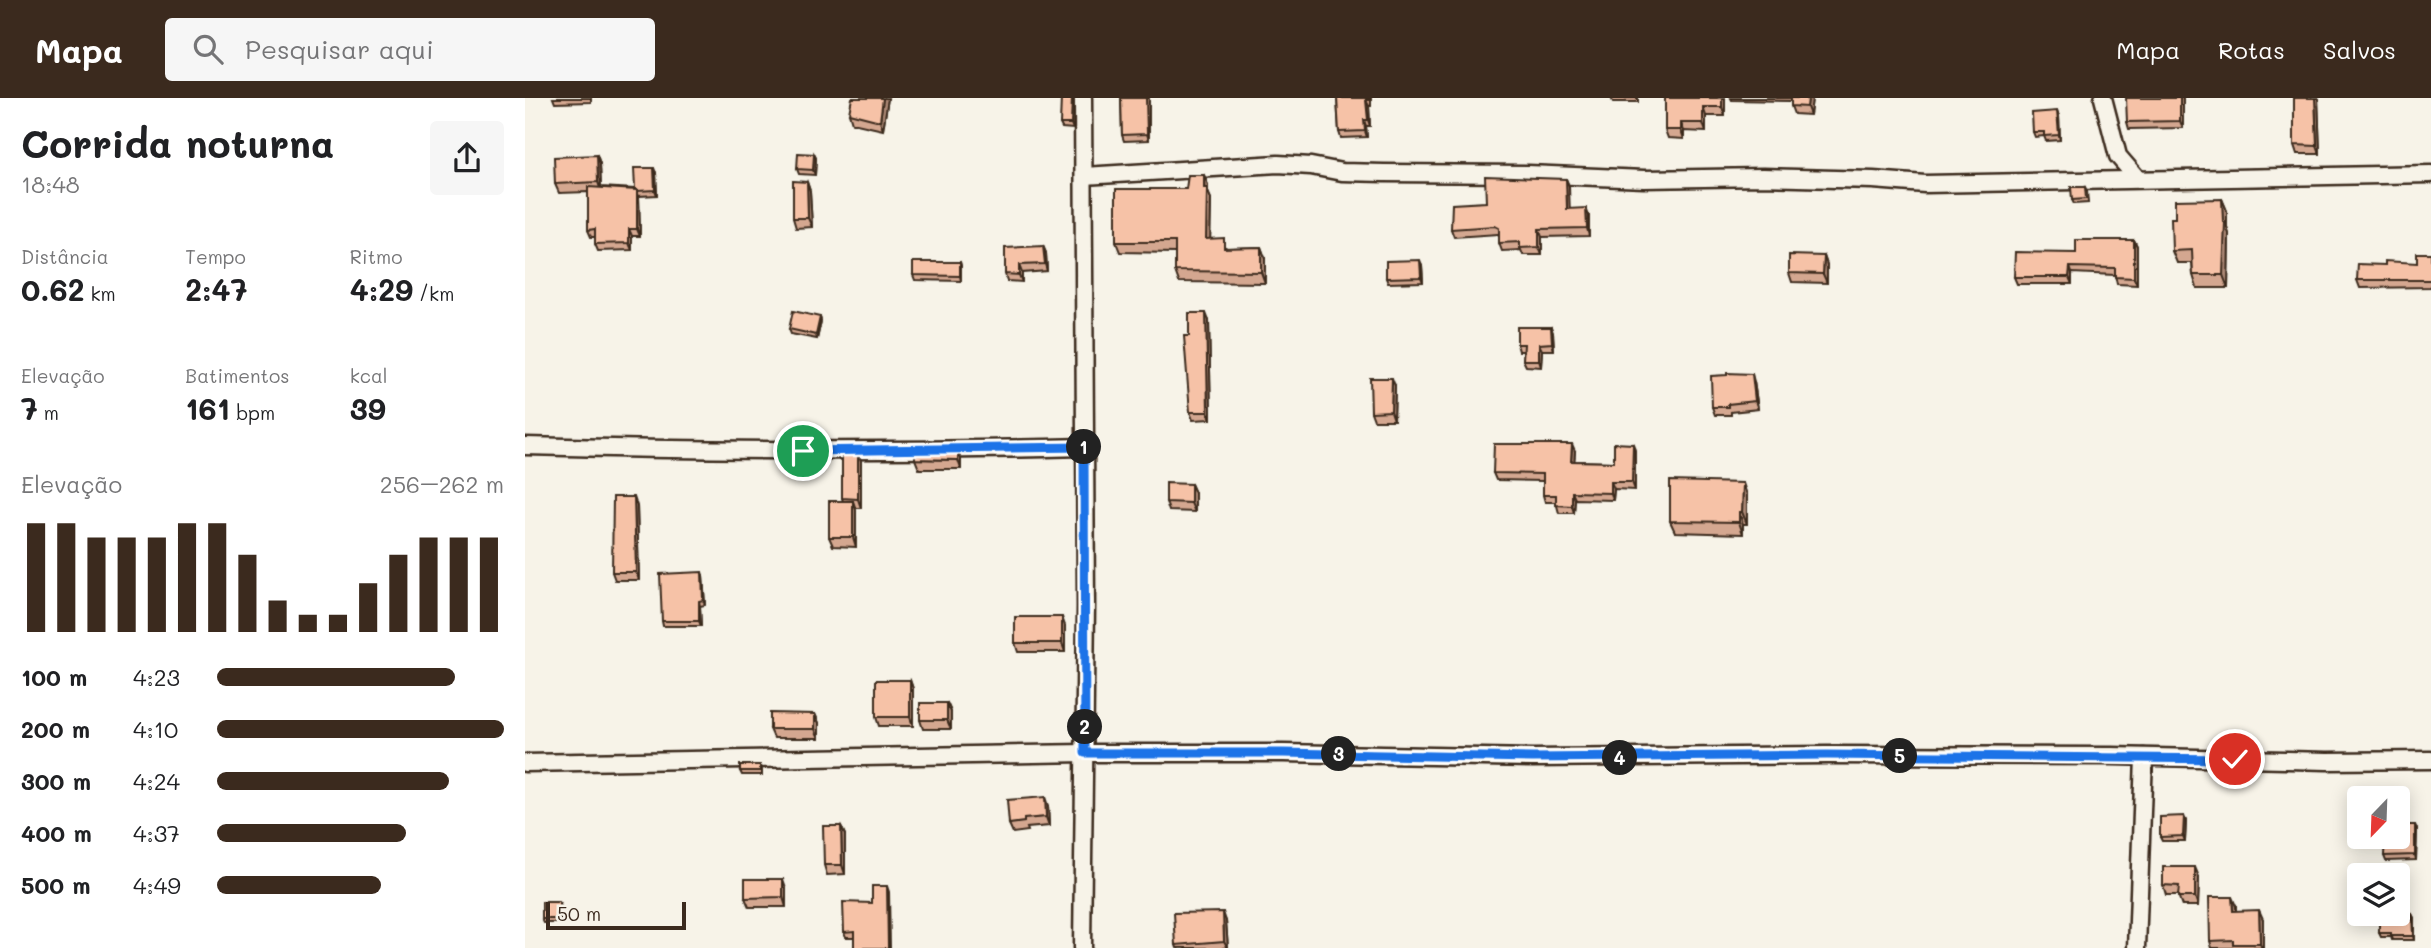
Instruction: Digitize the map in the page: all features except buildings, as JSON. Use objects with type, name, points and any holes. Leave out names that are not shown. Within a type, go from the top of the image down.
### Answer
[{"type":"street","points":[[1082,948],[1085,753],[1083,98]]},
{"type":"street","points":[[2103,98],[2118,156],[2137,178]]},
{"type":"street","points":[[1084,176],[1278,164],[1311,166],[1342,172],[1528,174],[1644,180],[1763,177],[1925,184],[2431,174]]},
{"type":"street","points":[[525,446],[803,451],[1084,447]]},
{"type":"street","points":[[525,763],[1085,753],[1283,753],[1533,758],[1827,755],[2431,760]]},
{"type":"street","points":[[2137,948],[2144,757]]},
{"type":"route","points":[[803,451],[1084,447],[1085,753],[1283,753],[1533,758],[1827,755],[2235,759]]}]
